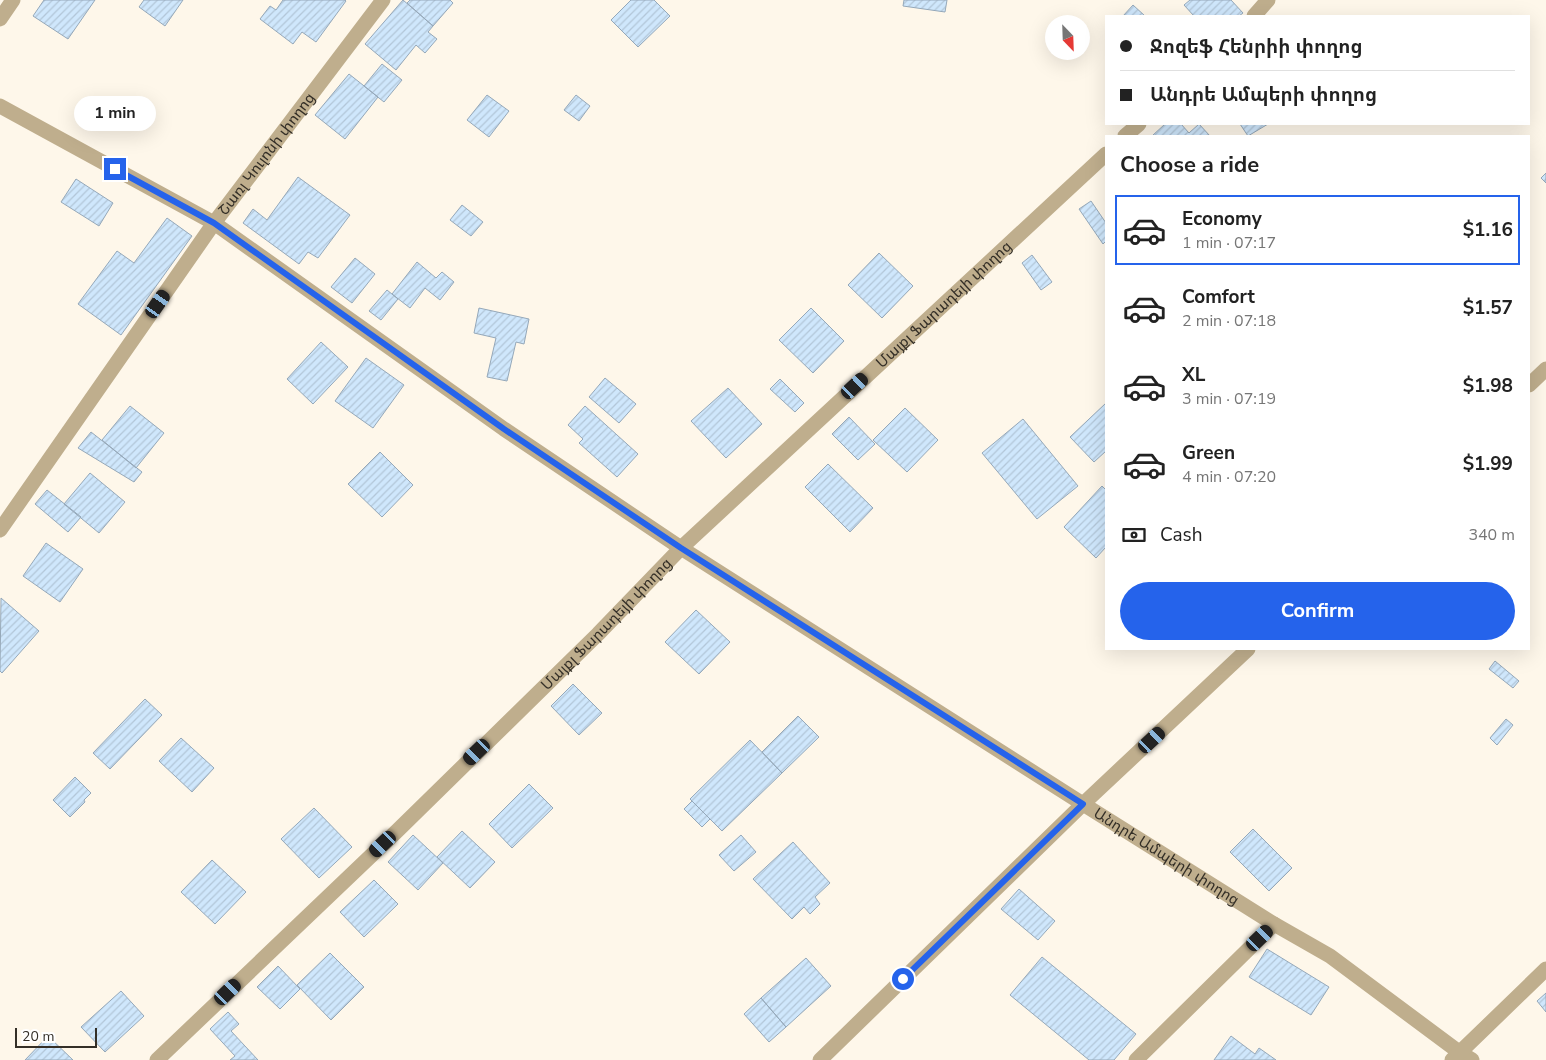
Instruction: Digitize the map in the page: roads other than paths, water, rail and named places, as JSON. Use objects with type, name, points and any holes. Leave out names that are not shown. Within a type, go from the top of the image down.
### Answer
[{"type":"street","points":[[0,19],[13,0]]},
{"type":"street","name":"Շառլ Կուլոնի փողոց","points":[[0,530],[214,223],[382,0]]},
{"type":"street","points":[[1255,15],[1268,0]]},
{"type":"street","name":"Անդրե Ամպերի փողոց","points":[[0,106],[214,223],[504,429],[681,548],[1083,804],[1274,924],[1330,956],[1461,1058]]},
{"type":"street","points":[[1126,135],[1138,125]]},
{"type":"street","name":"Մայքլ Ֆարադեյի փողոց","points":[[157,1060],[404,824],[598,634],[681,548],[1105,155]]},
{"type":"street","points":[[1530,384],[1546,369]]},
{"type":"street","points":[[820,1060],[1083,804],[1247,650]]},
{"type":"street","points":[[1136,1060],[1274,924]]},
{"type":"street","points":[[1461,1058],[1546,969]]}]
